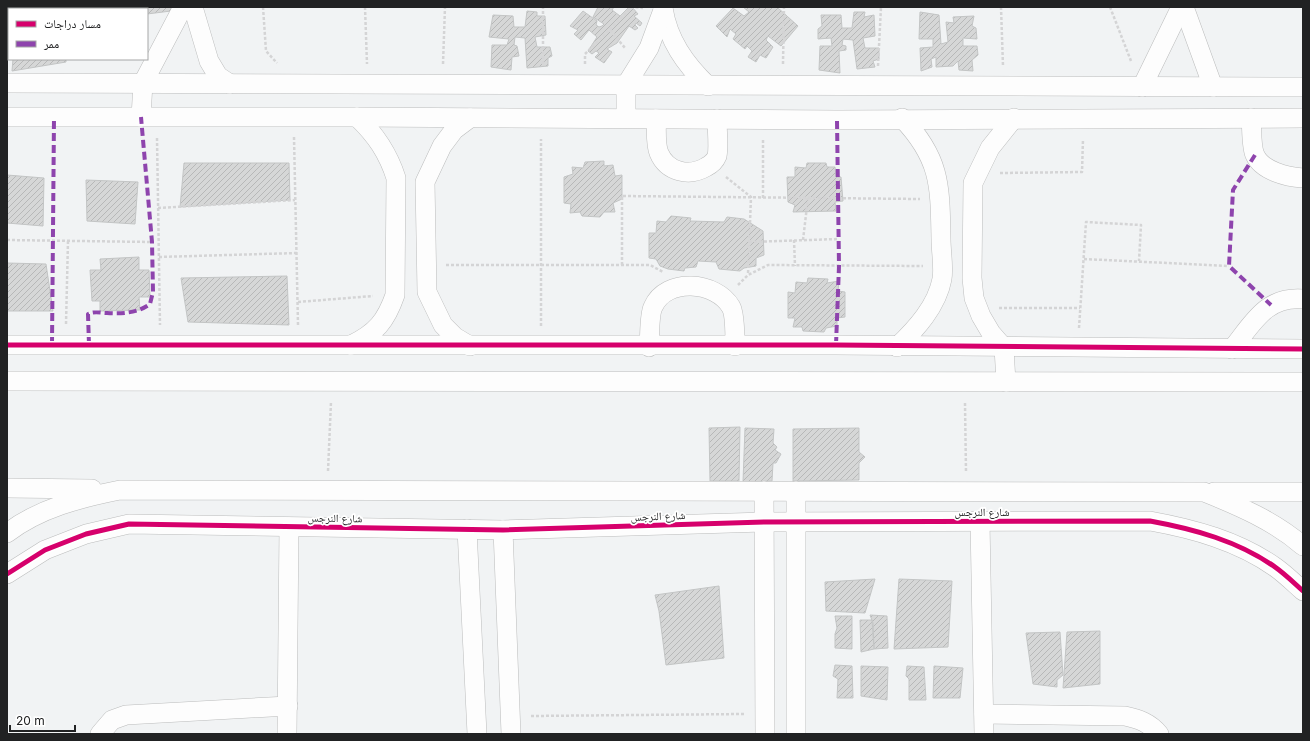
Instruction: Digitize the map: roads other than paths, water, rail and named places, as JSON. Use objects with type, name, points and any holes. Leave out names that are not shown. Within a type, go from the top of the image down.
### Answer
[{"type":"street","points":[[149,117],[142,83],[183,7]]},
{"type":"street","points":[[193,7],[209,61],[218,76],[230,84]]},
{"type":"street","points":[[1142,87],[1183,7]]},
{"type":"street","points":[[1183,7],[1213,87]]},
{"type":"street","points":[[663,8],[669,31],[678,52],[692,70],[708,86]]},
{"type":"street","points":[[626,118],[626,85],[650,48],[663,8]]},
{"type":"street","points":[[7,83],[1303,87]]},
{"type":"street","points":[[7,117],[656,119],[1303,118]]},
{"type":"street","points":[[351,345],[366,337],[380,326],[390,311],[395,295],[396,178],[390,160],[382,144],[357,117]]},
{"type":"street","points":[[470,118],[454,130],[442,146],[425,182],[427,292],[435,310],[447,329],[470,346]]},
{"type":"street","points":[[897,347],[912,333],[925,316],[935,298],[942,279],[940,200],[936,173],[927,149],[916,132],[902,118]]},
{"type":"street","points":[[1006,382],[1004,348],[991,333],[974,298],[972,278],[973,184],[990,148],[1014,118]]},
{"type":"street","points":[[1251,118],[1255,155],[1265,166],[1277,173],[1291,177],[1303,178]]},
{"type":"street","points":[[656,119],[658,152],[665,162],[675,170],[687,172],[699,171],[710,165],[717,156],[718,119]]},
{"type":"street","points":[[649,346],[652,307],[666,293],[675,288],[685,286],[707,288],[725,299],[732,308],[736,346]]},
{"type":"street","points":[[1232,349],[1261,313],[1271,305],[1282,300],[1303,299]]},
{"type":"street","points":[[7,345],[736,346],[1303,349]]},
{"type":"street","points":[[7,381],[1303,382]]},
{"type":"street","points":[[7,488],[120,490]]},
{"type":"street","name":"شارع النرجس","points":[[7,533],[47,510],[82,497],[120,490],[1204,492],[1250,510],[1292,536],[1303,546]]},
{"type":"street","points":[[764,491],[765,734]]},
{"type":"street","points":[[796,491],[796,734]]},
{"type":"street","points":[[1204,492],[1303,492]]},
{"type":"street","name":"شارع النرجس","points":[[7,574],[45,550],[86,534],[129,524],[503,530],[765,522],[1150,521],[1194,529],[1236,545],[1275,567],[1303,591]]},
{"type":"street","points":[[980,522],[984,734]]},
{"type":"street","points":[[287,734],[289,527]]},
{"type":"street","points":[[467,529],[477,734]]},
{"type":"street","points":[[503,530],[510,725]]},
{"type":"street","points":[[100,734],[112,720],[126,715],[288,706]]},
{"type":"street","points":[[984,714],[1125,716],[1141,720],[1155,729],[1159,734]]}]
